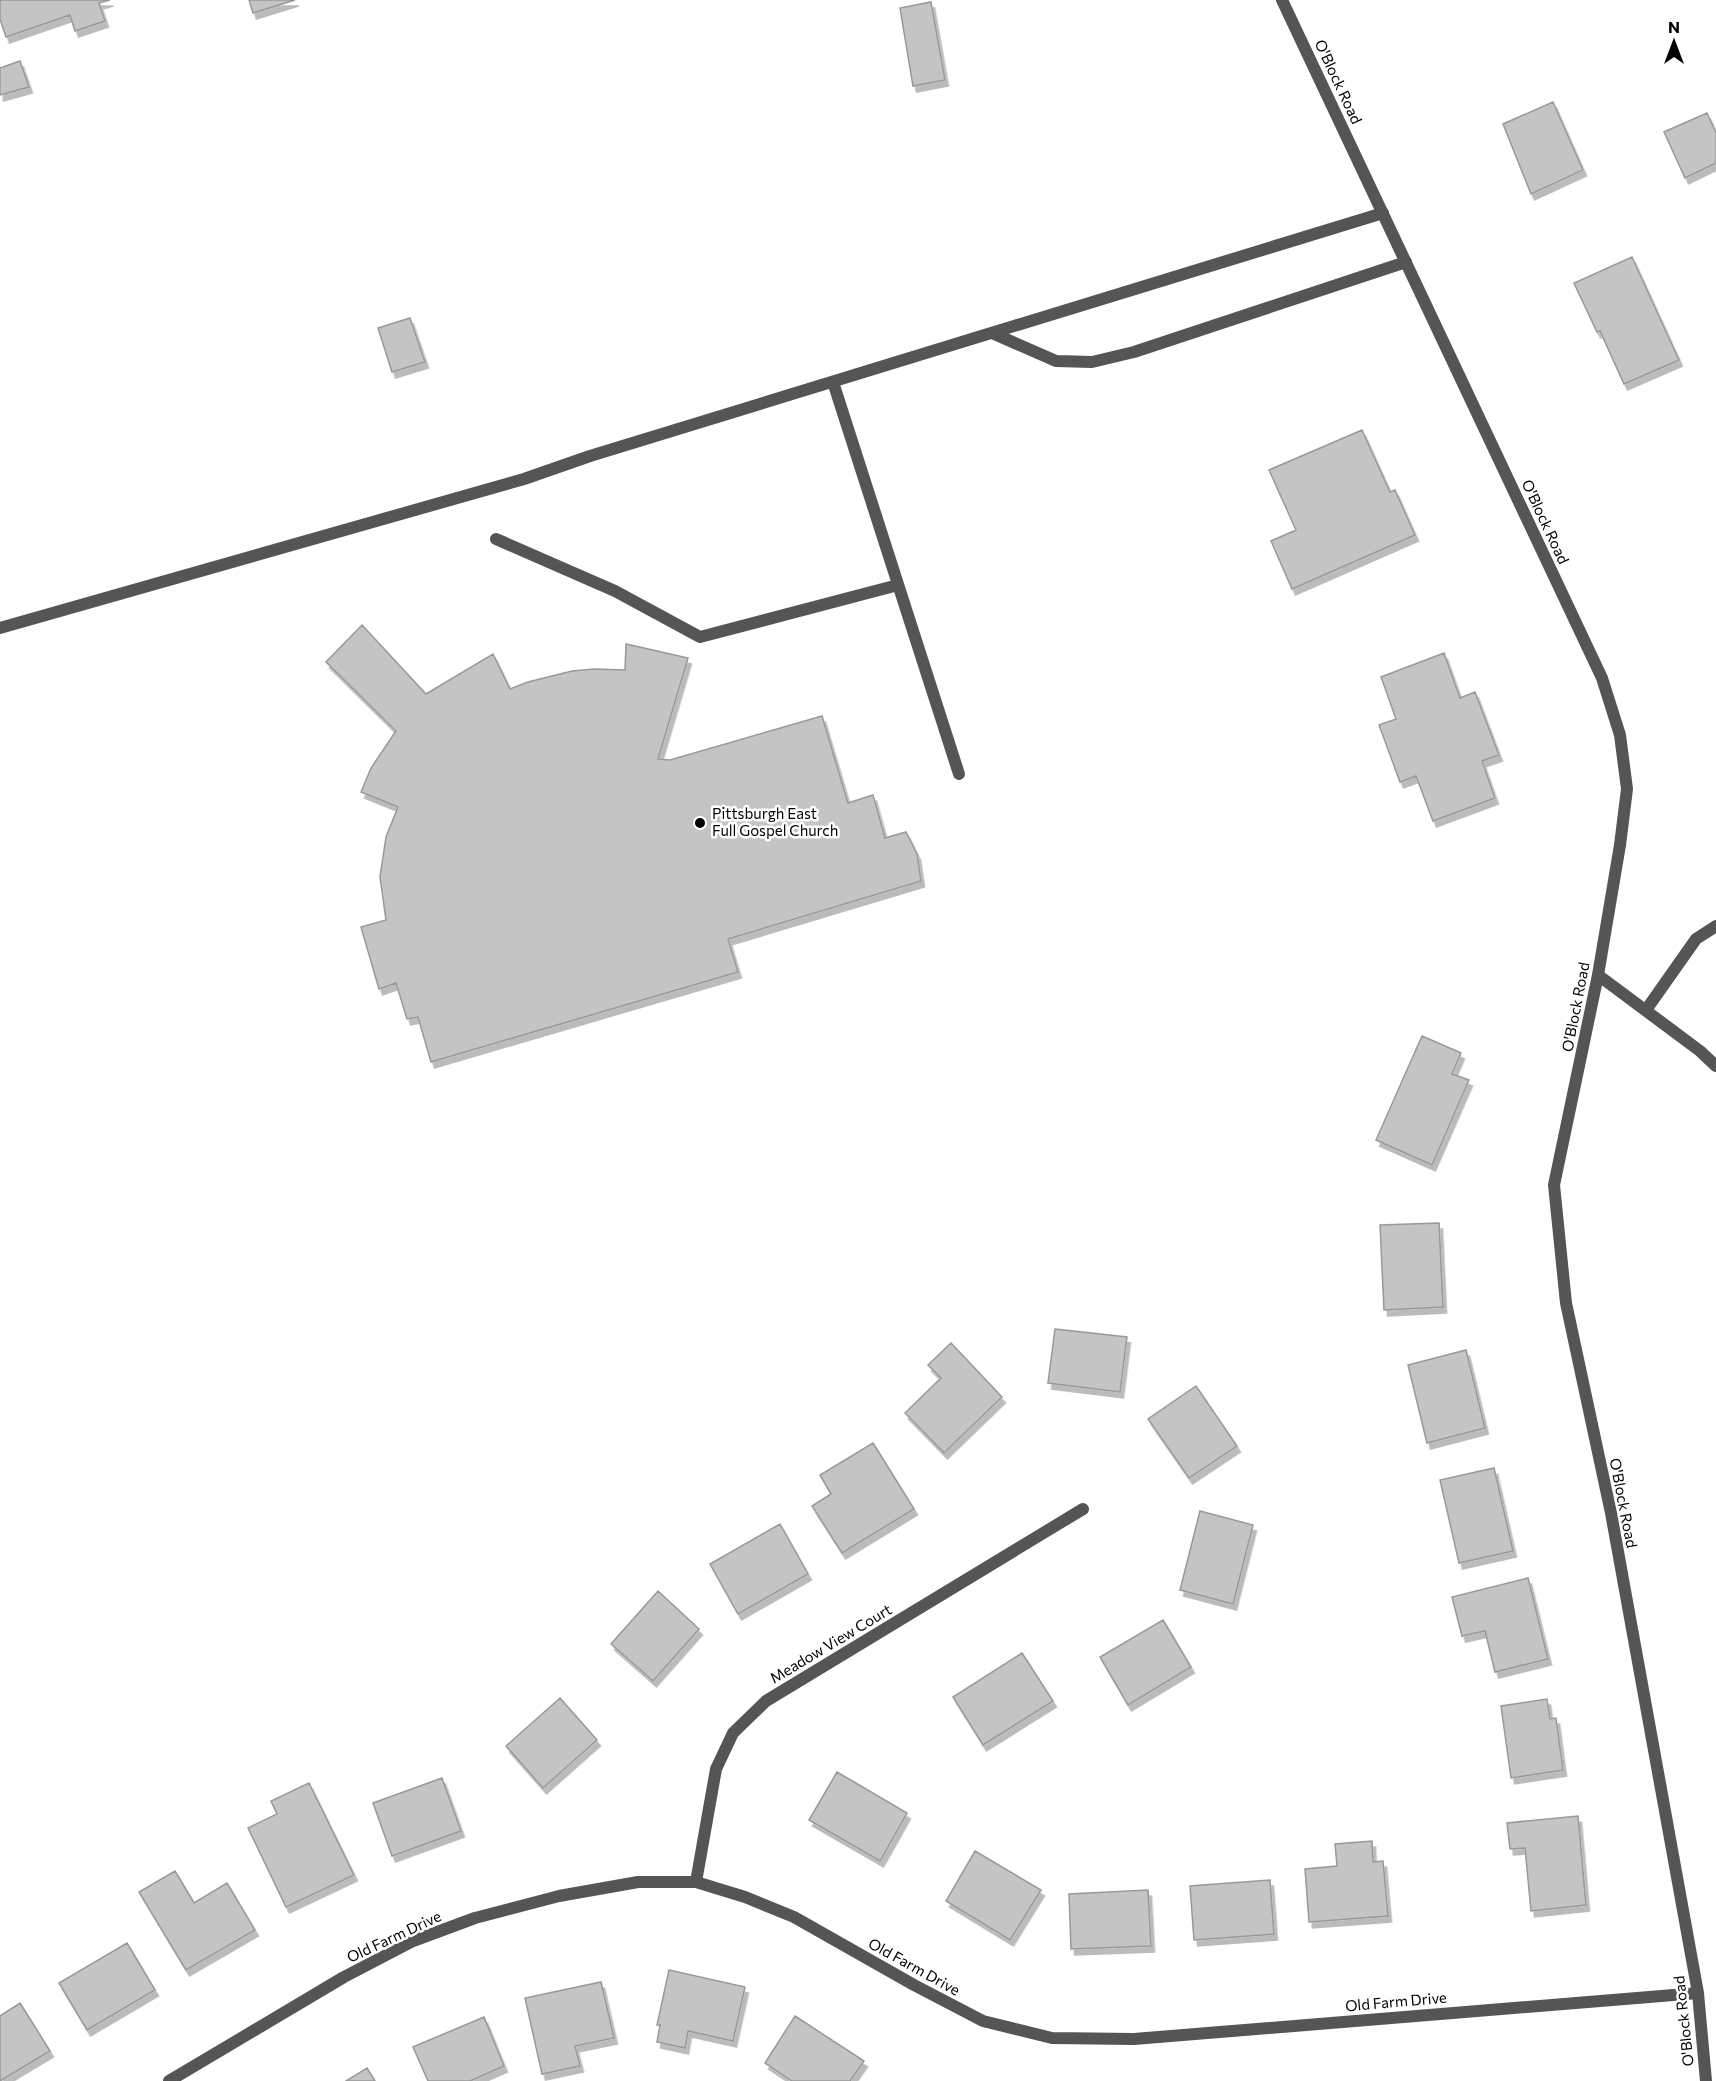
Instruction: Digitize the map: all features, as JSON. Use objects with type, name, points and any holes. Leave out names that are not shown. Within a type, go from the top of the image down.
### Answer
[{"type":"street","name":"O'Block Road","points":[[1282,0],[1602,678],[1620,735],[1627,789],[1620,845],[1598,975],[1554,1185],[1566,1303],[1611,1513],[1698,1992],[1706,2081]]},
{"type":"street","points":[[0,628],[516,482],[561,465],[1383,213]]},
{"type":"street","points":[[992,333],[1056,361],[1092,362],[1134,352],[1406,262]]},
{"type":"street","points":[[832,382],[959,774]]},
{"type":"street","points":[[496,539],[615,591],[700,637],[898,585]]},
{"type":"street","points":[[1646,1010],[1696,939],[1716,926]]},
{"type":"street","points":[[1598,975],[1700,1051],[1716,1066]]},
{"type":"street","name":"Meadow View Court","points":[[696,1882],[716,1769],[733,1733],[766,1701],[1083,1509]]},
{"type":"street","name":"Old Farm Drive","points":[[169,2081],[344,1977],[413,1941],[475,1918],[559,1896],[638,1882],[696,1882],[745,1897],[794,1917],[983,2021],[1052,2038],[1134,2039],[1698,1992]]},
{"type":"building","points":[[0,0],[110,0],[99,3],[105,21],[75,31],[70,15],[6,37],[0,19]]},
{"type":"building","points":[[249,0],[295,0],[253,13]]},
{"type":"building","points":[[931,2],[945,80],[913,86],[900,8]]},
{"type":"building","points":[[20,61],[29,87],[0,95],[0,68]]},
{"type":"building","points":[[1553,102],[1583,170],[1531,194],[1503,124]]},
{"type":"building","points":[[1707,113],[1716,133],[1716,163],[1685,178],[1664,132]]},
{"type":"building","points":[[1632,257],[1679,360],[1624,384],[1600,331],[1597,332],[1574,283]]},
{"type":"building","points":[[410,318],[425,362],[392,372],[378,328]]},
{"type":"building","points":[[1362,430],[1390,492],[1395,490],[1415,535],[1292,589],[1271,541],[1296,530],[1269,470]]},
{"type":"building","points":[[362,625],[426,694],[493,654],[510,689],[572,671],[625,670],[626,644],[688,658],[658,759],[670,760],[822,716],[848,803],[873,795],[885,838],[906,832],[917,854],[921,881],[728,939],[738,972],[431,1062],[418,1017],[407,1019],[396,983],[379,989],[361,927],[386,920],[380,877],[386,837],[398,807],[361,792],[371,768],[396,731],[326,662]]},
{"type":"building","points":[[1444,653],[1460,698],[1475,692],[1499,755],[1482,761],[1495,798],[1433,821],[1416,776],[1400,782],[1379,725],[1396,719],[1381,677]]},
{"type":"building","points":[[1422,1036],[1461,1053],[1452,1074],[1469,1080],[1432,1165],[1376,1140]]},
{"type":"building","points":[[1439,1223],[1443,1307],[1384,1310],[1380,1225]]},
{"type":"building","points":[[1055,1329],[1127,1337],[1120,1392],[1048,1383]]},
{"type":"building","points":[[951,1343],[1002,1397],[944,1453],[905,1413],[941,1378],[928,1365]]},
{"type":"building","points":[[1466,1350],[1485,1428],[1427,1443],[1408,1365]]},
{"type":"building","points":[[1196,1386],[1237,1446],[1189,1478],[1148,1419]]},
{"type":"building","points":[[873,1443],[914,1509],[842,1553],[812,1506],[831,1494],[820,1475]]},
{"type":"building","points":[[1494,1468],[1513,1551],[1459,1563],[1440,1480]]},
{"type":"building","points":[[1200,1511],[1253,1525],[1233,1604],[1180,1590]]},
{"type":"building","points":[[780,1524],[808,1574],[738,1614],[710,1564]]},
{"type":"building","points":[[1528,1578],[1548,1659],[1495,1672],[1485,1631],[1462,1636],[1452,1597]]},
{"type":"building","points":[[658,1591],[699,1629],[653,1681],[611,1644]]},
{"type":"building","points":[[1163,1620],[1191,1667],[1128,1705],[1100,1657]]},
{"type":"building","points":[[1022,1653],[1053,1701],[983,1745],[953,1697]]},
{"type":"building","points":[[560,1698],[597,1740],[543,1788],[506,1746]]},
{"type":"building","points":[[1547,1699],[1550,1719],[1556,1718],[1563,1770],[1511,1778],[1501,1706]]},
{"type":"building","points":[[837,1772],[907,1813],[880,1861],[809,1820]]},
{"type":"building","points":[[442,1778],[461,1831],[392,1856],[373,1803]]},
{"type":"building","points":[[309,1783],[354,1875],[286,1907],[248,1828],[277,1814],[271,1801]]},
{"type":"building","points":[[1578,1816],[1586,1905],[1531,1911],[1525,1848],[1510,1849],[1507,1823]]},
{"type":"building","points":[[1372,1841],[1373,1862],[1383,1861],[1388,1916],[1309,1922],[1305,1869],[1337,1866],[1335,1844]]},
{"type":"building","points":[[975,1851],[1041,1890],[1010,1940],[946,1901]]},
{"type":"building","points":[[175,1871],[194,1903],[227,1883],[255,1930],[186,1970],[139,1892]]},
{"type":"building","points":[[1270,1880],[1274,1934],[1194,1940],[1190,1886]]},
{"type":"building","points":[[1148,1890],[1151,1946],[1071,1949],[1069,1894]]},
{"type":"building","points":[[127,1943],[155,1990],[87,2030],[59,1983]]},
{"type":"building","points":[[669,1970],[745,1987],[733,2041],[688,2031],[685,2048],[657,2042],[660,2025],[657,2025]]},
{"type":"building","points":[[601,1982],[614,2038],[575,2046],[580,2066],[542,2074],[525,1998]]},
{"type":"building","points":[[20,2003],[50,2051],[0,2081],[0,2016]]},
{"type":"building","points":[[795,2016],[864,2061],[850,2081],[792,2081],[765,2063]]},
{"type":"building","points":[[484,2017],[504,2066],[470,2081],[428,2081],[413,2047]]},
{"type":"building","points":[[367,2068],[375,2081],[346,2081]]},
{"type":"place","name":"Pittsburgh East Full Gospel Church","points":[[700,823]]}]
